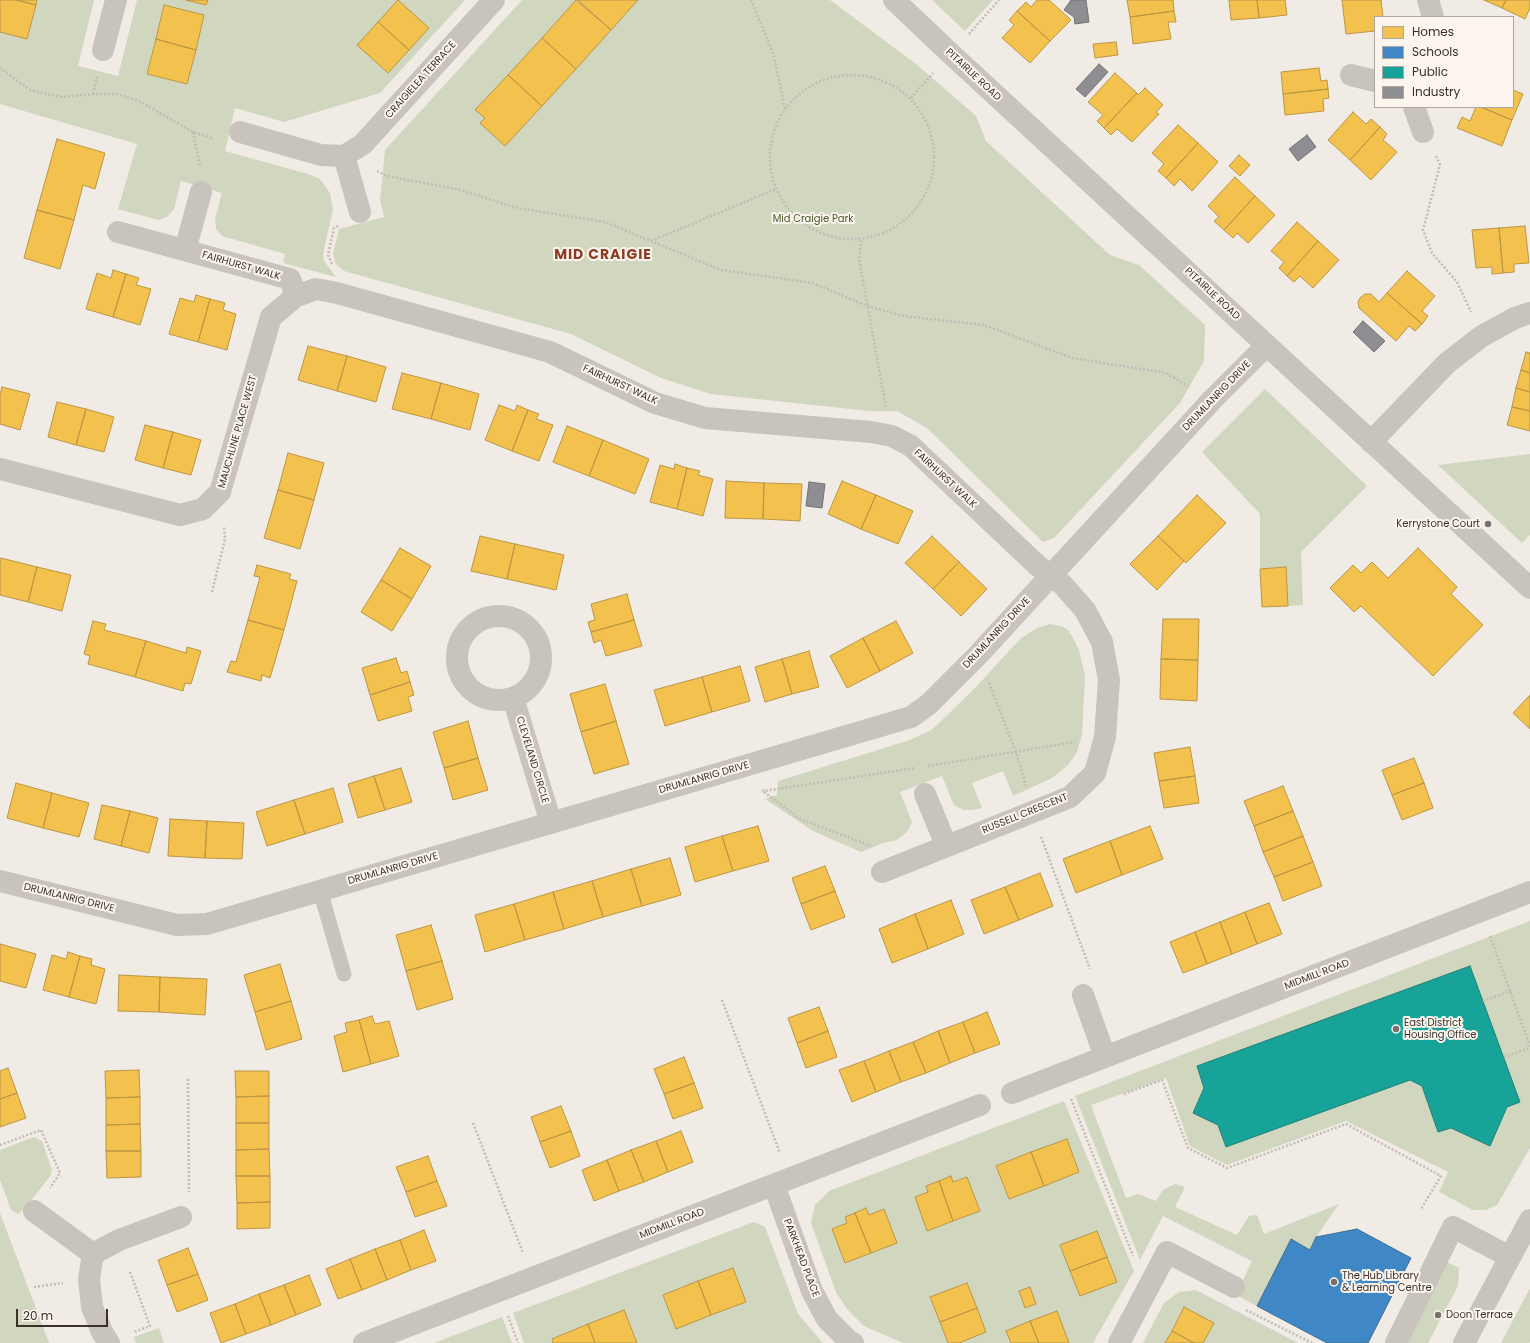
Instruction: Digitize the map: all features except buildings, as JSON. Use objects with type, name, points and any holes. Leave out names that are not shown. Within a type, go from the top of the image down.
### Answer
[{"type":"street","points":[[103,50],[116,0]]},
{"type":"street","name":"CRAIGIELEA TERRACE","points":[[344,156],[363,144],[494,0]]},
{"type":"street","name":"PITAIRLIE ROAD","points":[[894,0],[950,54],[1530,588]]},
{"type":"street","points":[[1428,0],[1433,16]]},
{"type":"street","points":[[1351,75],[1374,81]]},
{"type":"street","points":[[1414,108],[1423,132]]},
{"type":"street","points":[[240,132],[320,155],[344,156],[360,212]]},
{"type":"street","points":[[185,250],[201,192]]},
{"type":"street","name":"FAIRHURST WALK","points":[[118,232],[290,279],[296,296],[316,289],[336,293],[550,352],[655,403],[705,418],[870,432],[892,436],[911,446],[1050,576]]},
{"type":"street","name":"MAUCHLINE PLACE WEST","points":[[0,469],[180,515],[203,509],[220,492],[271,317],[296,296]]},
{"type":"street","points":[[1371,442],[1447,363],[1482,336],[1515,318],[1530,313]]},
{"type":"street","name":"DRUMLANRIG DRIVE","points":[[0,881],[177,926],[207,924],[911,717],[929,704],[978,655],[1212,400],[1267,345]]},
{"type":"street","name":"RUSSELL CRESCENT","points":[[882,872],[946,845],[1070,797],[1095,773],[1105,737],[1109,680],[1102,642],[1085,610],[1062,584],[1050,576]]},
{"type":"street","name":"CLEVELAND CIRCLE","points":[[513,698],[551,823]]},
{"type":"street","points":[[925,794],[946,845]]},
{"type":"street","name":"MIDMILL ROAD","points":[[1012,1093],[1530,892]]},
{"type":"street","points":[[1083,995],[1105,1057]]},
{"type":"street","name":"MIDMILL ROAD","points":[[364,1343],[980,1105]]},
{"type":"street","name":"PARKHEAD PLACE","points":[[774,1185],[812,1291],[827,1319],[849,1341],[853,1343]]},
{"type":"street","points":[[34,1211],[93,1254]]},
{"type":"street","points":[[93,1254],[119,1240],[181,1217]]},
{"type":"street","points":[[1464,1343],[1530,1220]]},
{"type":"street","points":[[1396,1343],[1453,1227],[1510,1257]]},
{"type":"street","points":[[1119,1343],[1166,1252],[1234,1287]]},
{"type":"street","points":[[93,1254],[90,1279],[92,1307],[102,1332],[119,1339]]},
{"type":"lane","points":[[320,890],[344,974]]},
{"type":"path","points":[[751,0],[773,53],[785,109]]},
{"type":"path","points":[[0,68],[30,90],[61,97],[93,94],[116,94],[139,101],[193,132],[224,143],[240,132]]},
{"type":"path","points":[[93,94],[98,72]]},
{"type":"path","points":[[860,75],[888,82],[911,98],[927,120],[935,146],[934,172],[925,198],[908,218],[886,233],[861,240],[834,238],[810,229],[790,212],[776,189],[769,162],[772,134],[785,109],[805,89],[831,77],[860,75]]},
{"type":"path","points":[[193,132],[204,180],[201,192]]},
{"type":"path","points":[[1423,132],[1440,165],[1423,230],[1432,253],[1457,282],[1482,336]]},
{"type":"path","points":[[344,156],[387,176],[461,190],[517,208],[605,222],[650,242],[721,270],[813,283],[867,306],[904,316],[984,325],[1072,358],[1166,373],[1212,400]]},
{"type":"path","points":[[650,242],[776,189]]},
{"type":"path","points":[[336,293],[341,275],[332,266],[328,255],[334,228],[360,212]]},
{"type":"path","points":[[861,240],[859,259],[892,436]]},
{"type":"path","points":[[212,592],[225,539],[220,492]]},
{"type":"path","points":[[978,655],[1016,752],[1045,849],[1092,976]]},
{"type":"path","points":[[764,792],[800,819],[873,847],[882,872]]},
{"type":"path","points":[[1488,931],[1530,1047],[1504,1057]]},
{"type":"path","points":[[1483,1000],[1511,991]]},
{"type":"path","points":[[722,1000],[782,1157]]},
{"type":"path","points":[[181,1217],[189,1200],[188,1079]]},
{"type":"path","points":[[1124,1094],[1162,1080],[1188,1148],[1227,1168],[1346,1124],[1441,1176],[1421,1209]]},
{"type":"path","points":[[1068,1093],[1139,1269],[1154,1276]]},
{"type":"path","points":[[473,1123],[524,1257]]},
{"type":"path","points":[[0,1145],[41,1130],[60,1173],[34,1211]]},
{"type":"path","points":[[119,1339],[150,1326],[130,1272]]},
{"type":"path","points":[[1234,1287],[1227,1301],[1312,1343]]},
{"type":"path","points":[[506,1310],[518,1343]]},
{"type":"green space","points":[[0,0],[94,0],[78,66],[118,76],[137,0],[465,0],[380,93],[284,122],[235,108],[225,151],[308,174],[320,179],[330,193],[333,209],[323,257],[336,277],[283,263],[285,254],[222,236],[216,229],[215,219],[222,193],[181,181],[174,209],[167,217],[158,220],[118,209],[137,144],[0,104]]},
{"type":"green space","name":"Mid Craigie Park","points":[[522,0],[830,0],[916,64],[976,116],[986,141],[1110,255],[1139,265],[1205,325],[1204,361],[1180,403],[1054,538],[1043,542],[927,428],[897,411],[869,411],[711,394],[661,378],[571,334],[344,271],[336,264],[333,254],[339,229],[384,217],[380,200],[385,150]]},
{"type":"green space","points":[[932,0],[993,0],[965,31]]},
{"type":"green space","points":[[1265,389],[1367,486],[1301,552],[1303,605],[1288,606],[1286,567],[1260,569],[1260,514],[1202,452]]},
{"type":"green space","points":[[1530,454],[1530,535],[1522,543],[1438,465]]},
{"type":"green space","points":[[1050,624],[1061,626],[1068,630],[1079,650],[1085,676],[1082,735],[1077,752],[1068,765],[1052,778],[1013,796],[1003,771],[972,783],[982,808],[972,810],[964,810],[954,805],[942,776],[900,792],[912,822],[907,832],[897,840],[883,843],[861,852],[813,831],[765,799],[777,795],[778,781],[910,740],[931,730],[976,687],[1020,639],[1037,628]]},
{"type":"green space","points":[[1530,921],[1530,1148],[1497,1205],[1486,1210],[1473,1210],[1439,1192],[1448,1172],[1346,1121],[1227,1165],[1190,1146],[1166,1078],[1091,1105],[1126,1198],[1138,1194],[1156,1201],[1163,1190],[1175,1184],[1185,1187],[1175,1207],[1237,1235],[1249,1216],[1257,1215],[1264,1234],[1339,1204],[1316,1237],[1310,1250],[1291,1240],[1257,1306],[1236,1295],[1252,1261],[1163,1216],[1140,1260],[1075,1096]]},
{"type":"green space","points":[[1064,1101],[1134,1271],[1093,1343],[903,1343],[864,1326],[847,1309],[836,1292],[811,1223],[815,1205],[829,1191]]},
{"type":"green space","points":[[34,1137],[42,1141],[52,1170],[51,1175],[26,1207],[18,1214],[11,1210],[0,1180],[0,1150]]},
{"type":"green space","points":[[0,1213],[49,1343],[0,1343]]},
{"type":"green space","points":[[754,1222],[765,1227],[798,1314],[823,1343],[524,1343],[513,1313]]},
{"type":"green space","points":[[1447,1262],[1459,1268],[1458,1286],[1428,1343],[1408,1343]]},
{"type":"green space","points":[[1530,1288],[1529,1343],[1501,1343]]},
{"type":"green space","points":[[1196,1290],[1298,1343],[1143,1343],[1164,1303],[1179,1292]]},
{"type":"green space","points":[[502,1317],[512,1343],[434,1343]]},
{"type":"green space","points":[[159,1328],[164,1343],[136,1343],[134,1337]]},
{"type":"place","name":"Kerrystone Court","points":[[1488,524]]},
{"type":"place","name":"East District Housing Office","points":[[1396,1029]]},
{"type":"place","name":"The Hub Library & Learning Centre","points":[[1334,1282]]},
{"type":"place","name":"Doon Terrace","points":[[1438,1315]]},
{"type":"district","name":"MID CRAIGIE","points":[[603,255]]}]
